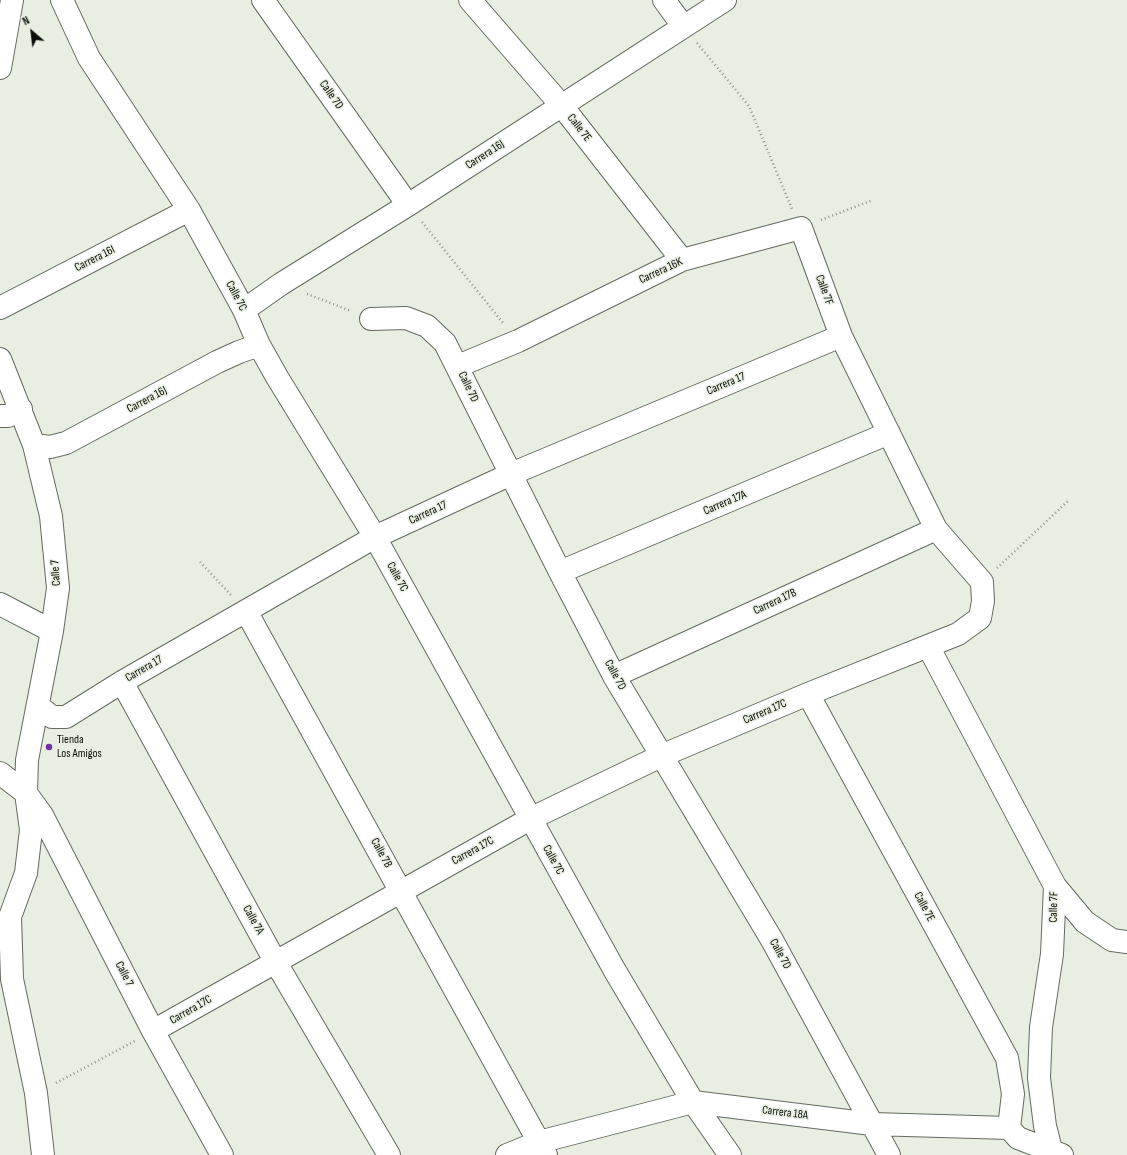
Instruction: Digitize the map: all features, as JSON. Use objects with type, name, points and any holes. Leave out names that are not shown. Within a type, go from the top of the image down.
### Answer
[{"type":"street","points":[[0,68],[12,0]]},
{"type":"street","name":"Calle 7C","points":[[62,0],[89,58],[189,210],[244,310],[259,345],[375,537],[615,971],[693,1102],[730,1155]]},
{"type":"street","name":"Calle 7D","points":[[264,0],[408,205]]},
{"type":"street","points":[[664,0],[683,26]]},
{"type":"street","name":"Carrera 16J","points":[[244,310],[281,284],[408,205],[725,0]]},
{"type":"street","name":"Calle 7E","points":[[473,1],[562,106],[682,260]]},
{"type":"street","name":"Carrera 16I","points":[[0,308],[189,210]]},
{"type":"street","name":"Carrera 16K","points":[[458,366],[518,341],[682,260],[801,228]]},
{"type":"street","name":"Calle 7F","points":[[801,228],[841,336],[936,529],[982,582]]},
{"type":"street","name":"Calle 7D","points":[[371,319],[406,318],[427,326],[445,343],[614,676],[772,940],[889,1155]]},
{"type":"street","name":"Carrera 17","points":[[38,706],[52,717],[66,717],[122,682],[375,537],[511,474],[841,336]]},
{"type":"street","name":"Carrera 16J","points":[[34,445],[50,447],[66,443],[217,362],[259,345]]},
{"type":"street","name":"Calle 7","points":[[0,359],[34,445],[52,523],[58,588],[52,631],[26,760],[26,793],[31,830],[26,873],[5,917],[12,979],[36,1093],[43,1155]]},
{"type":"street","points":[[0,416],[8,416],[21,409]]},
{"type":"street","name":"Carrera 17A","points":[[560,572],[889,433]]},
{"type":"street","name":"Carrera 17B","points":[[614,676],[936,529]]},
{"type":"street","name":"Carrera 17C","points":[[153,1031],[530,819],[661,756],[808,694],[958,634],[980,618],[983,601],[982,582]]},
{"type":"street","points":[[0,604],[52,631]]},
{"type":"street","name":"Calle 7B","points":[[246,611],[402,891],[543,1149]]},
{"type":"street","name":"Calle 7F","points":[[928,646],[1055,886],[1052,954],[1041,1027],[1039,1078],[1045,1126],[1056,1152]]},
{"type":"street","name":"Calle 7A","points":[[122,682],[276,961],[389,1155]]},
{"type":"street","name":"Calle 7E","points":[[808,694],[1007,1058],[1013,1094],[1010,1128]]},
{"type":"street","points":[[0,773],[26,793]]},
{"type":"street","name":"Calle 7","points":[[26,793],[42,815],[153,1031],[222,1155]]},
{"type":"street","points":[[1055,886],[1085,922],[1112,940],[1127,942]]},
{"type":"street","name":"Carrera 18A","points":[[507,1155],[543,1149],[693,1102],[872,1124],[1010,1128]]},
{"type":"street","points":[[1010,1128],[1018,1138],[1056,1152]]},
{"type":"path","points":[[683,26],[749,106],[801,228],[873,200]]},
{"type":"path","points":[[408,205],[518,341]]},
{"type":"path","points":[[281,284],[371,319]]},
{"type":"path","points":[[982,582],[1068,501]]},
{"type":"path","points":[[200,562],[246,611]]},
{"type":"path","points":[[36,1093],[153,1031]]},
{"type":"place","name":"Tienda Los Amigos","points":[[49,747]]}]
